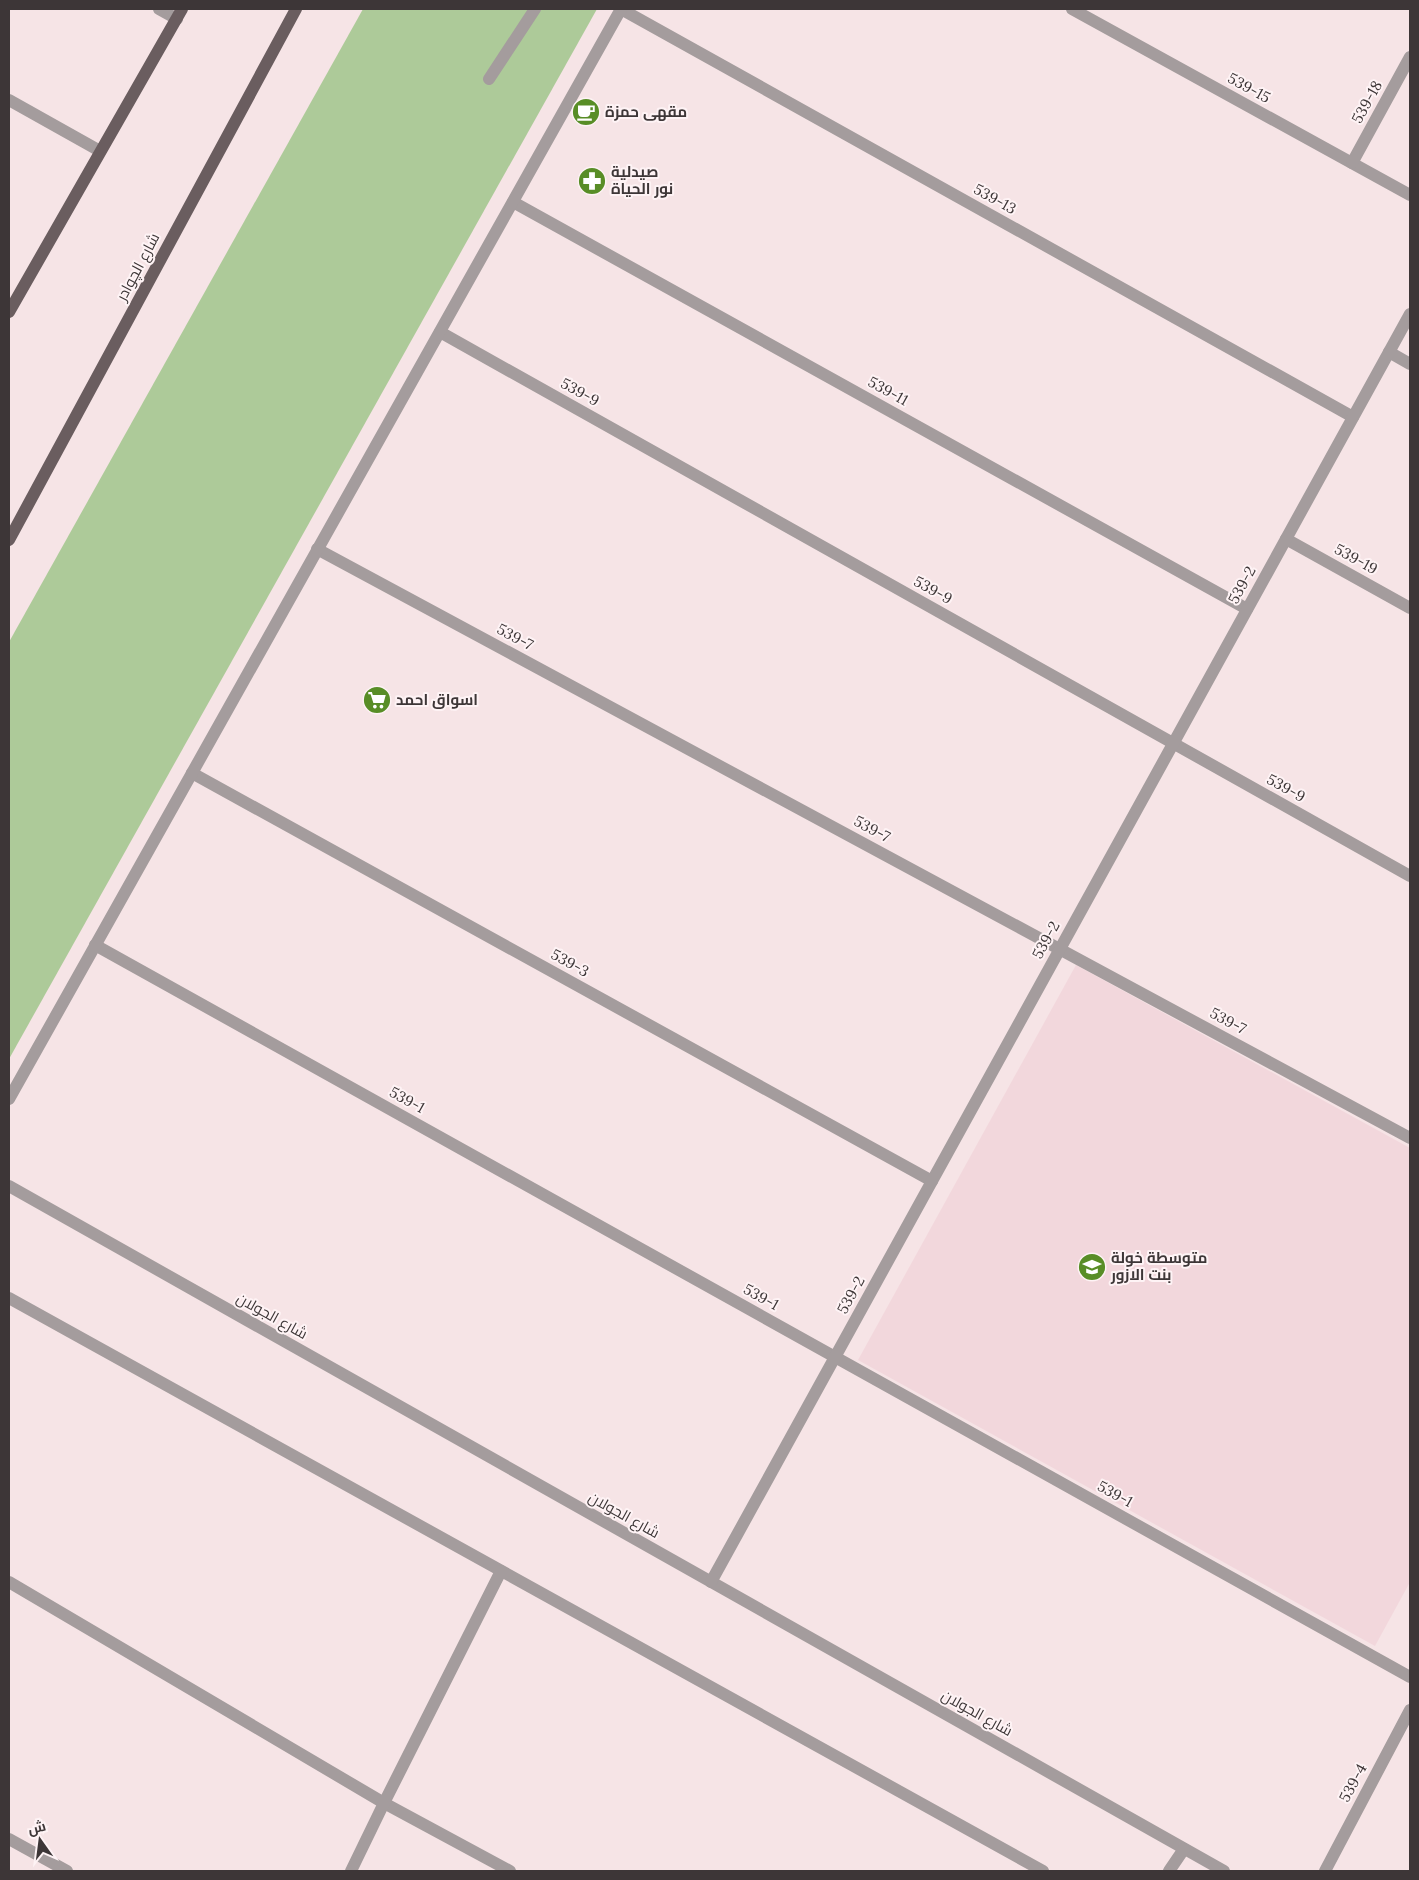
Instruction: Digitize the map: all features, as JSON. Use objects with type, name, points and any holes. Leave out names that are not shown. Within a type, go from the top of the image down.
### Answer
[{"type":"main road","name":"شارع الچوادر","points":[[9,540],[296,9]]},
{"type":"main road","points":[[9,312],[180,14]]},
{"type":"street","points":[[158,9],[180,14]]},
{"type":"street","points":[[489,79],[535,9]]},
{"type":"street","points":[[9,1099],[621,9]]},
{"type":"street","name":"539-13","points":[[621,9],[1354,417]]},
{"type":"street","name":"539-15","points":[[1072,9],[1410,195]]},
{"type":"street","name":"539-18","points":[[1352,163],[1410,57]]},
{"type":"street","points":[[9,100],[100,152]]},
{"type":"street","name":"539-11","points":[[513,202],[1247,609]]},
{"type":"street","name":"539-2","points":[[711,1582],[1410,314]]},
{"type":"street","name":"539-9","points":[[440,332],[1410,876]]},
{"type":"street","points":[[1389,352],[1410,364]]},
{"type":"street","name":"539-19","points":[[1286,538],[1410,608]]},
{"type":"street","name":"539-7","points":[[317,549],[1410,1138]]},
{"type":"street","name":"539-3","points":[[192,773],[932,1181]]},
{"type":"street","name":"539-1","points":[[95,945],[1410,1677]]},
{"type":"street","name":"شارع الجولان","points":[[9,1186],[1224,1871]]},
{"type":"street","points":[[9,1298],[1043,1871]]},
{"type":"street","points":[[351,1871],[501,1571]]},
{"type":"street","points":[[9,1582],[384,1803],[510,1871]]},
{"type":"street","name":"539-4","points":[[1325,1871],[1410,1710]]},
{"type":"street","points":[[9,1839],[67,1871]]},
{"type":"street","points":[[1170,1871],[1184,1849]]},
{"type":"shaded area","points":[[1076,965],[1410,1148],[1410,1582],[1375,1646],[858,1360]]},
{"type":"green space","points":[[363,9],[597,9],[9,1059],[9,642]]},
{"type":"place","name":"مقهى حمزة","points":[[586,112]]},
{"type":"place","name":"صيدلية نور الحياة","points":[[592,181]]},
{"type":"place","name":"اسواق احمد","points":[[377,700]]},
{"type":"place","name":"متوسطة خولة بنت الازور","points":[[1092,1267]]}]
